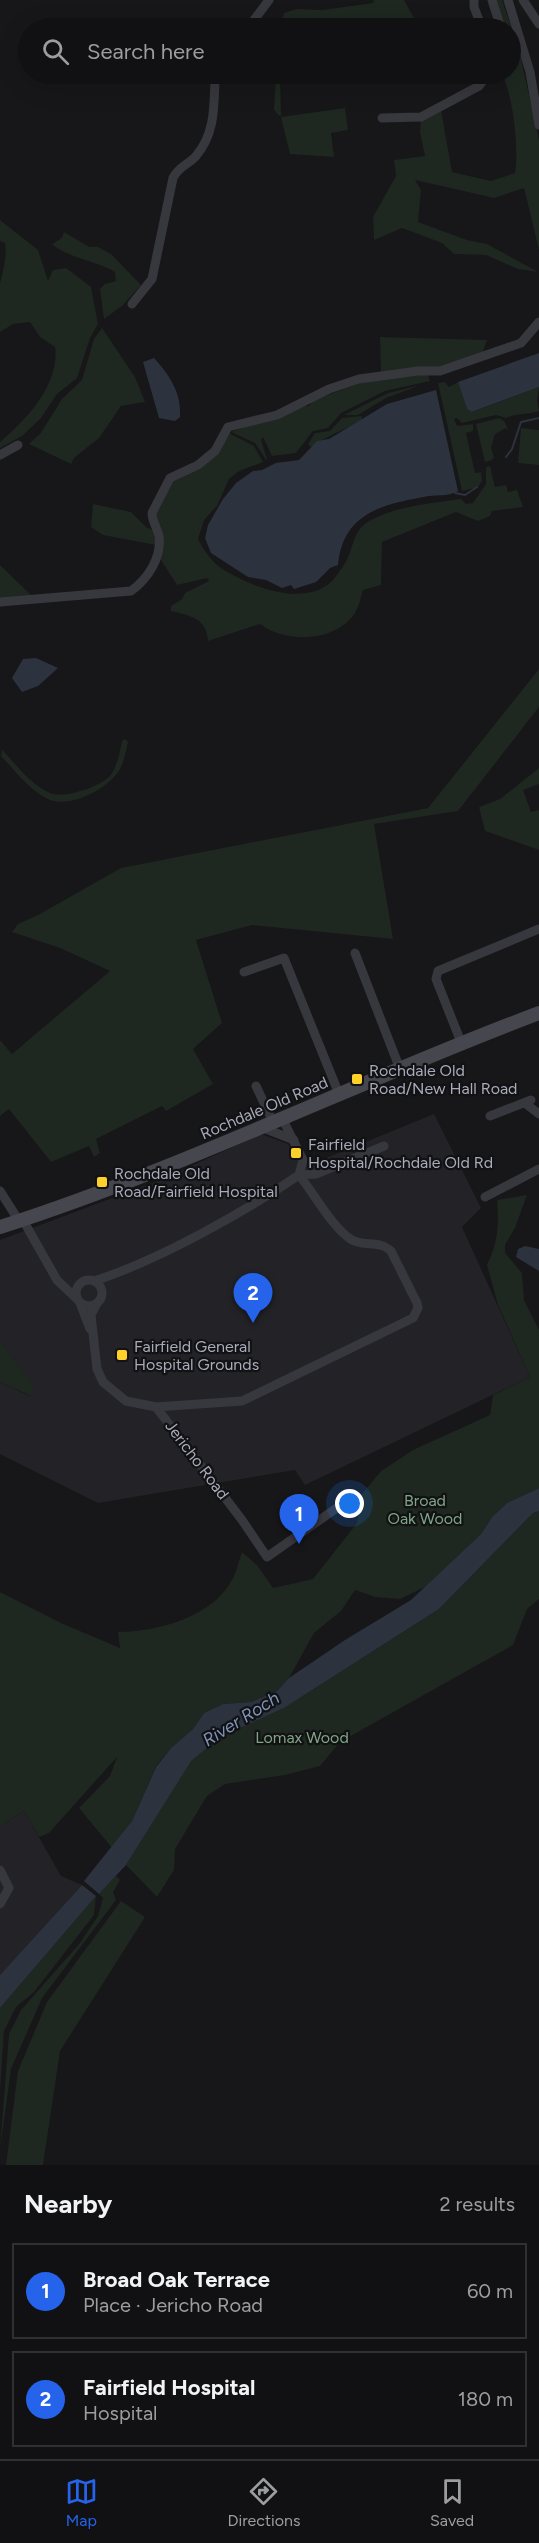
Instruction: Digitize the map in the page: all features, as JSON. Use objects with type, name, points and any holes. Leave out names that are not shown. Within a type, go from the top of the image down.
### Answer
[{"type":"main road","name":"Rochdale Old Road","points":[[0,1227],[147,1176],[461,1042],[539,1013]]},
{"type":"street","points":[[256,18],[269,0]]},
{"type":"street","points":[[474,0],[478,18]]},
{"type":"street","points":[[492,0],[498,18]]},
{"type":"street","points":[[508,0],[514,18]]},
{"type":"street","points":[[523,0],[539,24]]},
{"type":"street","points":[[521,43],[530,72],[539,125]]},
{"type":"street","points":[[132,304],[152,279],[173,178],[179,167],[194,157],[209,135],[214,84]]},
{"type":"street","points":[[382,118],[421,117],[480,84]]},
{"type":"street","points":[[0,602],[132,591],[150,571],[158,555],[159,537],[152,513],[163,488],[170,478],[198,465],[215,452],[228,428],[277,415],[329,389],[359,379],[418,371],[440,371],[521,343],[539,322]]},
{"type":"street","points":[[0,455],[18,445]]},
{"type":"street","points":[[461,1042],[436,980],[438,971],[539,929]]},
{"type":"street","points":[[355,953],[400,1069]]},
{"type":"street","points":[[244,972],[284,958],[339,1094]]},
{"type":"street","points":[[256,1086],[272,1122],[294,1140],[303,1160],[299,1175]]},
{"type":"street","points":[[490,1116],[529,1102],[539,1114]]},
{"type":"street","points":[[272,1122],[294,1140]]},
{"type":"street","points":[[55,1274],[66,1282],[94,1281],[174,1246],[278,1189],[299,1175],[316,1174],[384,1146]]},
{"type":"street","points":[[484,1197],[539,1169]]},
{"type":"street","points":[[156,1407],[242,1401],[412,1318],[418,1308],[417,1303],[391,1251],[380,1240],[360,1243],[347,1236],[299,1175]]},
{"type":"street","points":[[0,1191],[61,1286],[88,1306],[97,1303],[102,1291],[94,1281]]},
{"type":"street","points":[[81,1283],[76,1290],[93,1337]]},
{"type":"street","name":"Jericho Road","points":[[97,1303],[91,1315],[98,1373],[109,1389],[126,1401],[156,1407],[242,1520],[267,1557],[341,1505]]},
{"type":"street","points":[[0,1870],[9,1888],[0,1904]]},
{"type":"shaded area","points":[[434,1114],[481,1208],[462,1227],[530,1377],[305,1485],[295,1470],[98,1503],[0,1454],[0,1382],[30,1396],[34,1387],[0,1340],[0,1240],[163,1179],[261,1134],[288,1144],[300,1162],[314,1163]]},
{"type":"shaded area","points":[[24,1811],[61,1876],[82,1885],[0,1975],[0,1826]]},
{"type":"green space","points":[[374,0],[404,0],[414,18],[283,18],[284,13],[297,9],[322,10],[373,3]]},
{"type":"green space","points":[[495,0],[502,0],[508,18],[500,18]]},
{"type":"green space","points":[[521,59],[539,140],[539,250],[524,188],[494,198],[415,180],[421,190],[418,222],[467,240],[487,244],[538,272],[518,269],[486,255],[454,254],[442,243],[402,228],[374,240],[373,217],[396,176],[394,160],[425,156],[420,132],[421,119],[441,110],[452,172],[491,181],[515,173],[514,122],[506,84],[521,84]]},
{"type":"green space","points":[[275,84],[280,84],[281,117],[274,110]]},
{"type":"green space","points":[[345,108],[348,130],[331,133],[334,157],[290,154],[281,117]]},
{"type":"green space","points":[[0,220],[38,250],[48,281],[53,270],[66,268],[91,287],[98,324],[90,338],[77,378],[57,394],[41,418],[22,436],[0,448],[0,442],[30,412],[47,388],[55,361],[55,347],[40,337],[30,322],[13,324],[0,332],[0,284],[5,243],[0,241]]},
{"type":"green space","points":[[64,232],[89,247],[98,247],[111,254],[141,285],[123,305],[104,319],[100,289],[105,284],[116,281],[115,272],[58,249],[52,244],[62,238]]},
{"type":"green space","points":[[102,328],[135,377],[145,402],[121,406],[99,438],[74,458],[71,464],[29,444],[40,434],[62,399],[82,380],[94,339]]},
{"type":"green space","points":[[380,337],[487,340],[482,354],[440,369],[381,374]]},
{"type":"green space","points":[[428,375],[430,381],[385,391],[341,413],[328,428],[313,431],[296,453],[272,456],[263,437],[261,440],[266,460],[255,443],[231,432],[309,406],[313,400],[367,381]]},
{"type":"green space","points":[[445,382],[449,387],[458,382],[467,409],[473,412],[539,387],[537,400],[539,411],[506,418],[496,415],[462,423],[457,418],[454,419],[457,426],[473,424],[473,431],[466,433],[475,473],[481,472],[482,481],[478,487],[462,491],[438,383]]},
{"type":"green space","points":[[421,385],[386,398],[358,415],[344,415],[388,393]]},
{"type":"green space","points":[[361,416],[363,420],[311,447],[308,444],[315,433],[330,431],[342,418]]},
{"type":"green space","points":[[499,418],[504,421],[509,431],[506,428],[495,434],[491,448],[494,457],[485,462],[476,424]]},
{"type":"green space","points":[[521,428],[539,430],[539,465],[518,463]]},
{"type":"green space","points":[[229,433],[254,446],[263,462],[239,471],[229,479],[217,506],[204,520],[198,539],[208,555],[221,568],[246,582],[277,592],[308,593],[321,589],[333,580],[347,560],[361,527],[381,515],[403,508],[461,499],[466,504],[473,503],[486,484],[486,467],[490,466],[495,487],[506,485],[508,492],[517,490],[523,507],[492,511],[490,516],[478,521],[456,512],[382,542],[381,585],[363,590],[355,613],[347,623],[336,630],[310,637],[296,637],[283,635],[260,624],[208,641],[207,633],[201,623],[191,617],[171,611],[171,606],[182,599],[185,593],[209,581],[207,578],[177,585],[159,557],[156,510],[169,484],[185,474]]},
{"type":"green space","points":[[93,504],[131,512],[146,527],[154,531],[156,545],[103,535],[91,527]]},
{"type":"green space","points":[[0,565],[32,596],[0,600]]},
{"type":"green space","points":[[539,669],[539,707],[458,811],[374,824],[393,939],[252,925],[196,940],[222,1023],[193,1049],[213,1084],[166,1111],[162,1106],[96,1139],[100,1153],[94,1157],[89,1146],[51,1162],[9,1109],[0,1116],[0,1040],[12,1054],[110,971],[60,948],[12,932],[18,924],[121,868],[428,808]]},
{"type":"green space","points":[[125,739],[128,742],[125,756],[115,776],[89,795],[69,801],[50,800],[36,792],[1,756],[2,749],[36,785],[50,793],[72,793],[90,788],[110,776],[122,741]]},
{"type":"green space","points":[[539,768],[539,784],[523,790],[531,812],[539,810],[539,850],[485,831],[479,807],[500,799]]},
{"type":"green space","name":"Broad Oak Wood","points":[[527,1195],[515,1228],[505,1245],[505,1253],[522,1273],[524,1300],[539,1330],[539,1488],[507,1503],[492,1517],[481,1534],[425,1587],[400,1599],[375,1597],[355,1590],[341,1611],[314,1633],[289,1678],[277,1691],[251,1702],[223,1704],[204,1713],[193,1729],[171,1748],[156,1766],[132,1821],[112,1848],[79,1808],[110,1776],[117,1757],[49,1833],[39,1837],[24,1811],[0,1826],[0,1592],[61,1623],[120,1648],[118,1632],[149,1629],[183,1620],[212,1603],[224,1592],[233,1578],[242,1552],[257,1565],[273,1588],[313,1579],[357,1523],[362,1494],[381,1471],[413,1450],[490,1415],[493,1395],[530,1377],[498,1305],[487,1265],[497,1233],[497,1200]]},
{"type":"green space","points":[[0,1340],[35,1387],[31,1396],[0,1382]]},
{"type":"green space","name":"Lomax Wood","points":[[539,1511],[539,1599],[527,1609],[513,1645],[340,1742],[320,1766],[285,1775],[225,1784],[207,1796],[175,1849],[174,1870],[157,1897],[126,1865],[190,1761],[219,1738],[284,1708],[439,1609],[533,1513]]},
{"type":"green space","points":[[116,1876],[120,1880],[113,1892],[116,1900],[42,1998],[11,2069],[0,2149],[9,2034],[21,2010],[80,1943],[98,1916],[103,1898],[99,1894]]},
{"type":"green space","points":[[96,1896],[94,1915],[34,1992],[16,2007],[4,2031],[0,2090],[0,2008]]},
{"type":"green space","points":[[121,1901],[145,1917],[60,2051],[43,2165],[6,2165],[18,2071],[47,2002]]},
{"type":"water","points":[[539,353],[539,387],[472,412],[467,409],[458,382]]},
{"type":"water","points":[[154,358],[170,378],[179,400],[180,417],[175,421],[159,418],[143,362]]},
{"type":"water","points":[[436,390],[458,491],[396,503],[368,514],[348,533],[338,565],[330,568],[316,582],[294,589],[291,585],[282,588],[266,580],[248,577],[211,553],[205,538],[208,525],[223,499],[236,483],[253,471],[262,470],[276,463],[299,460],[317,441],[329,439],[387,404]]},
{"type":"water","points":[[36,658],[58,668],[38,686],[22,692],[12,678],[23,659]]},
{"type":"water","points":[[525,1246],[539,1249],[539,1271],[516,1257],[518,1249]]},
{"type":"water","name":"River Roch","points":[[539,1488],[539,1511],[533,1513],[439,1609],[284,1708],[219,1738],[191,1761],[126,1865],[99,1894],[84,1881],[132,1821],[156,1767],[171,1748],[193,1729],[204,1713],[223,1704],[251,1702],[277,1691],[289,1678],[345,1640],[411,1600],[481,1534],[492,1517],[507,1503]]},
{"type":"water","points":[[82,1885],[96,1896],[0,2008],[0,1975]]},
{"type":"waterway","points":[[506,457],[512,449],[521,422],[539,418]]},
{"type":"waterway","points":[[455,493],[465,495],[477,487]]},
{"type":"place","name":"Rochdale Old Road/New Hall Road","points":[[357,1079]]},
{"type":"place","name":"Fairfield Hospital/Rochdale Old Rd","points":[[296,1153]]},
{"type":"place","name":"Rochdale Old Road/Fairfield Hospital","points":[[102,1182]]},
{"type":"place","name":"Fairfield Hospital","points":[[253,1323]]},
{"type":"place","name":"Fairfield General Hospital Grounds","points":[[122,1355]]},
{"type":"place","name":"Broad Oak Terrace","points":[[299,1544]]}]
